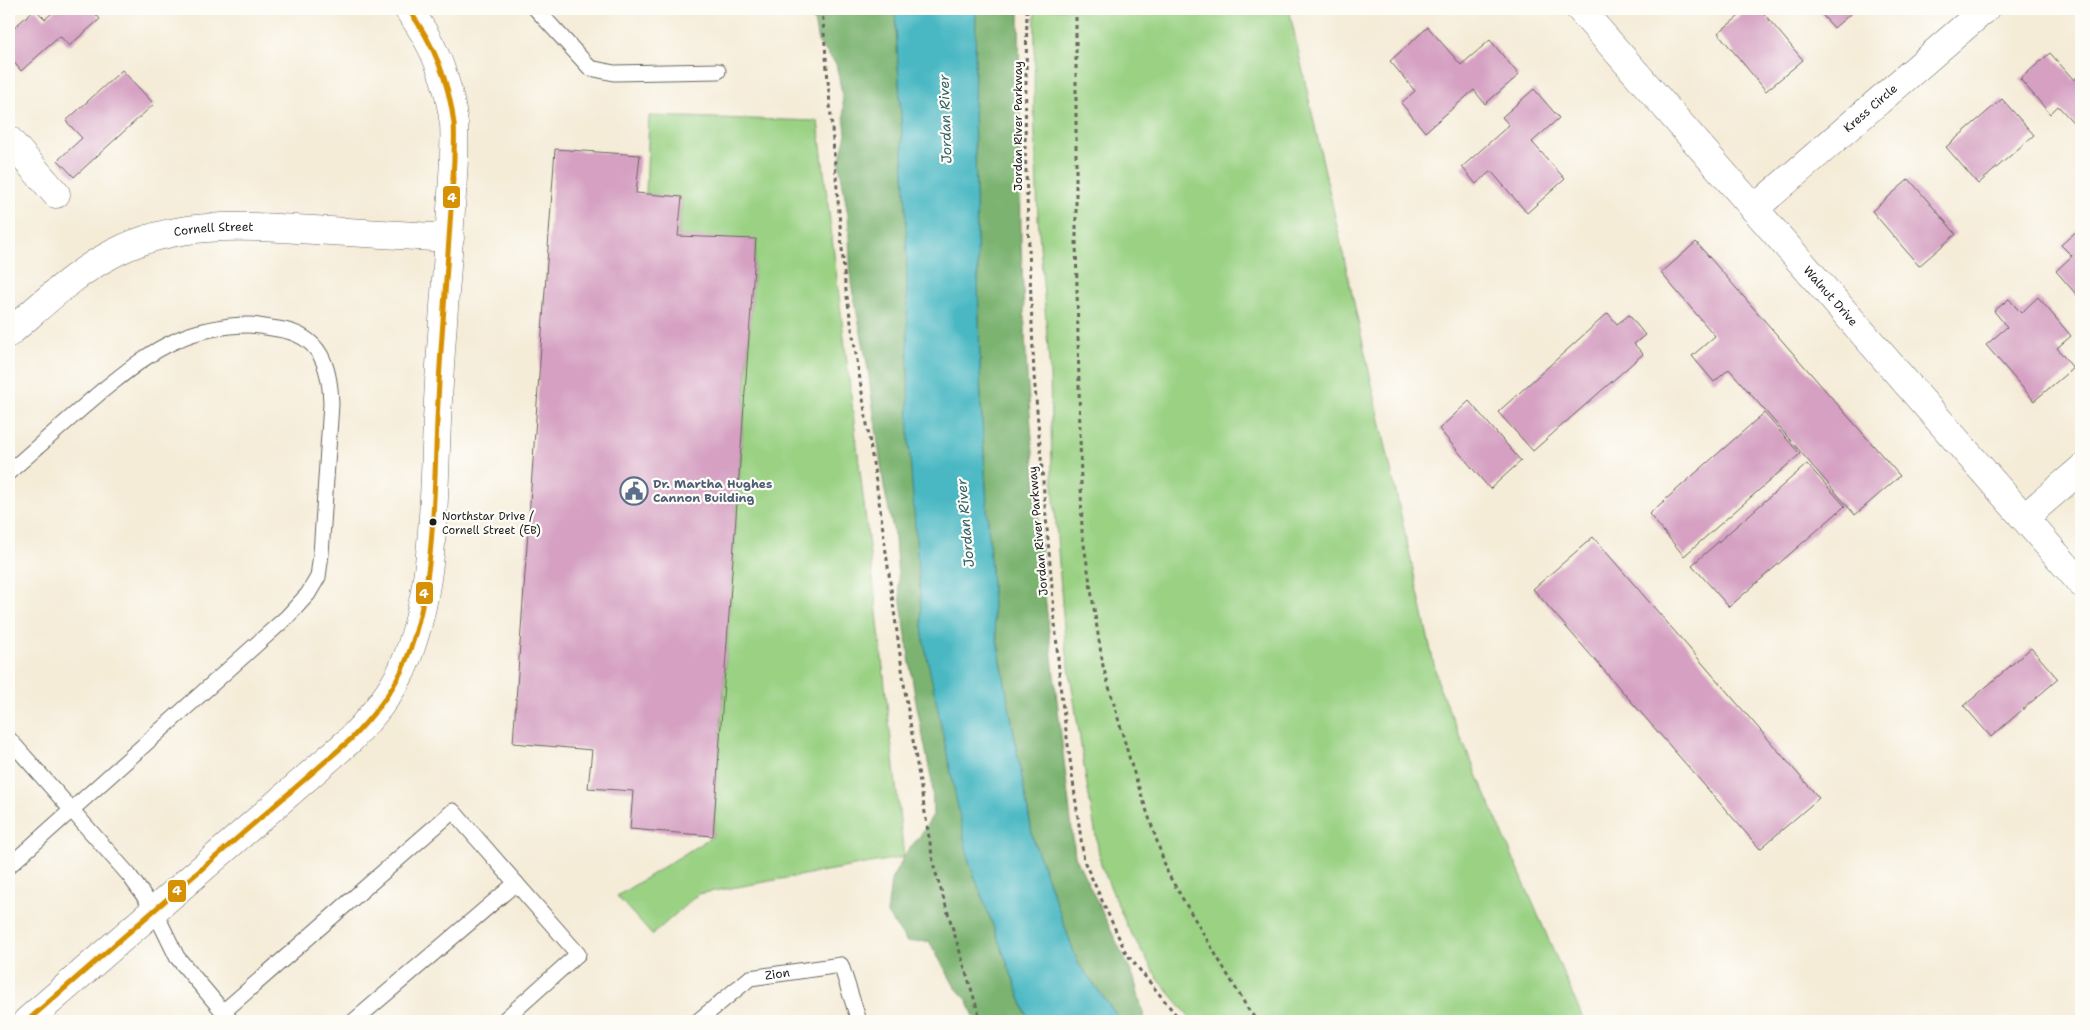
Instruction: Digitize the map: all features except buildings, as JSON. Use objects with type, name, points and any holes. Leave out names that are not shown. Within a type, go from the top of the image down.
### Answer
[{"type":"street","points":[[27,1021],[350,740],[380,707],[401,671],[417,628],[434,521],[438,401],[454,159],[454,124],[447,90],[436,54],[408,9]]},
{"type":"street","name":"Walnut Drive","points":[[1580,9],[2081,584]]},
{"type":"street","name":"Kress Circle","points":[[1754,209],[1985,9]]},
{"type":"street","points":[[9,140],[56,194]]},
{"type":"street","name":"Cornell Street","points":[[9,333],[78,275],[114,252],[155,236],[198,228],[244,226],[450,238]]},
{"type":"street","points":[[2024,518],[2081,468]]},
{"type":"lane","points":[[536,9],[590,68],[614,73],[718,70]]},
{"type":"lane","points":[[9,472],[74,414],[123,374],[150,354],[176,340],[204,331],[248,325],[287,330],[305,338],[326,363],[331,379],[331,404],[321,554],[318,576],[308,594],[287,617],[218,681],[9,866]]},
{"type":"lane","points":[[9,739],[129,875],[154,910],[174,953],[227,1016],[453,811],[578,954],[503,1021]]},
{"type":"lane","points":[[354,1021],[516,883]]},
{"type":"lane","name":"Zion","points":[[698,1021],[750,978],[841,965],[860,1021]]},
{"type":"path","points":[[822,9],[845,284],[879,501],[906,698],[934,867],[981,1021]]},
{"type":"path","name":"Jordan River Parkway","points":[[1026,9],[1025,146],[1034,375],[1061,694],[1084,861],[1126,953],[1181,1021]]},
{"type":"path","points":[[1076,9],[1076,230],[1082,532],[1103,666],[1132,766],[1168,874],[1257,1021]]},
{"type":"green space","points":[[812,9],[895,9],[906,209],[969,862],[1029,1021],[976,1021],[967,1000],[955,987],[929,941],[907,942],[887,914],[891,880],[907,851],[920,836],[933,815],[932,782],[915,697],[899,588],[895,539],[884,487],[867,363],[851,283],[848,215],[839,162],[846,134],[842,93],[836,64],[818,42]]},
{"type":"green space","points":[[976,9],[1019,9],[1021,245],[1027,375],[1043,579],[1075,856],[1134,978],[1145,1021],[1121,1021],[1078,963],[1033,839],[994,622],[981,404],[974,109]]},
{"type":"green space","points":[[1035,9],[1289,9],[1439,687],[1584,1021],[1193,1021],[1158,979],[1127,926],[1101,865],[1065,641],[1052,473],[1050,374],[1038,218],[1034,107]]},
{"type":"green space","points":[[649,116],[818,121],[876,604],[904,857],[698,894],[652,935],[617,896],[713,836],[756,240],[678,236],[682,198],[646,194]]},
{"type":"water","name":"Jordan River","points":[[895,9],[976,9],[974,109],[981,404],[994,622],[1033,839],[1078,963],[1121,1021],[1029,1021],[969,862],[923,637],[909,444],[906,209]]},
{"type":"transit line","name":"4","points":[[27,1021],[350,740],[372,716],[391,689],[402,670],[414,639],[422,606],[432,538],[436,434],[454,159],[454,124],[444,78],[425,35],[408,9]]},
{"type":"place","name":"Dr. Martha Hughes Cannon Building","points":[[634,491]]},
{"type":"place","name":"Northstar Drive / Cornell Street (EB)","points":[[433,522]]}]
